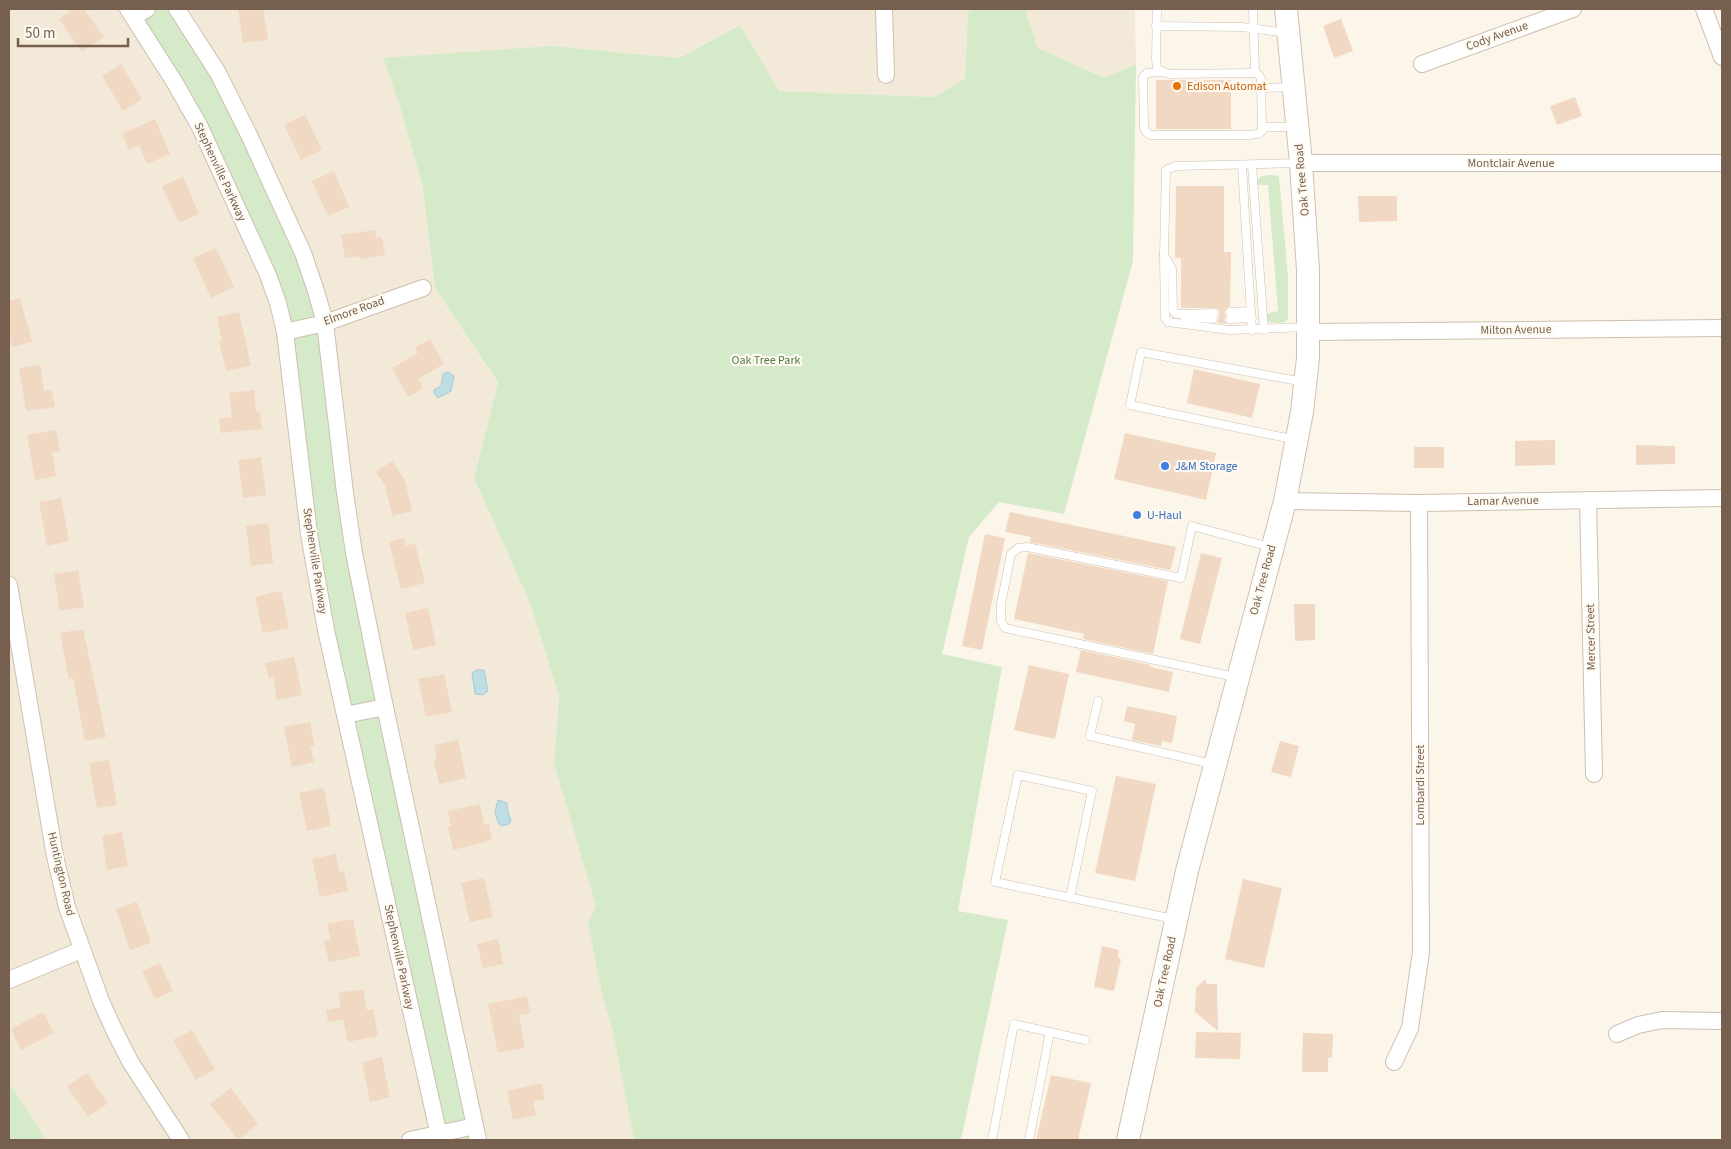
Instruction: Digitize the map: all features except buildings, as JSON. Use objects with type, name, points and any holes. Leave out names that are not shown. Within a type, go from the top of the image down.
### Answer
[{"type":"main road","name":"Oak Tree Road","points":[[1128,1140],[1176,919],[1214,764],[1285,502],[1306,383],[1309,330],[1308,270],[1301,163],[1286,9]]},
{"type":"street","points":[[177,9],[218,73],[249,135],[303,253],[325,323],[354,553],[385,707],[477,1133],[410,1140]]},
{"type":"street","points":[[884,9],[886,75]]},
{"type":"street","name":"Cody Avenue","points":[[1422,64],[1573,9]]},
{"type":"street","points":[[1704,9],[1722,57]]},
{"type":"street","name":"Stephenville Parkway","points":[[136,11],[200,127],[268,275],[278,303],[285,332],[309,534],[326,630],[439,1137]]},
{"type":"street","name":"Montclair Avenue","points":[[1301,163],[1722,162]]},
{"type":"street","name":"Elmore Road","points":[[285,332],[325,323],[423,288]]},
{"type":"street","name":"Milton Avenue","points":[[1309,330],[1722,328]]},
{"type":"street","name":"Lamar Avenue","points":[[1285,502],[1419,503],[1722,498]]},
{"type":"street","name":"Mercer Street","points":[[1588,500],[1594,774]]},
{"type":"street","name":"Lombardi Street","points":[[1394,1062],[1410,1028],[1421,952],[1419,503]]},
{"type":"street","name":"Huntington Road","points":[[9,585],[55,856],[67,907],[101,1001],[119,1040],[136,1071],[182,1140]]},
{"type":"street","points":[[345,715],[385,707]]},
{"type":"street","points":[[9,980],[82,950]]},
{"type":"street","points":[[1618,1034],[1638,1025],[1662,1020],[1722,1021]]},
{"type":"lane","points":[[1157,9],[1156,64],[1157,69],[1161,72]]},
{"type":"lane","points":[[1252,9],[1255,73]]},
{"type":"lane","points":[[1156,26],[1254,29],[1288,33]]},
{"type":"lane","points":[[1161,72],[1169,74],[1255,73],[1259,75],[1262,88],[1262,127],[1260,133],[1248,136],[1150,135],[1144,127],[1143,77],[1147,73],[1161,72]]},
{"type":"lane","points":[[1262,88],[1293,87]]},
{"type":"lane","points":[[1262,127],[1297,127]]},
{"type":"lane","points":[[1301,163],[1176,166],[1166,170],[1164,310],[1165,318],[1168,322],[1229,330],[1309,330]]},
{"type":"lane","points":[[1242,165],[1252,330]]},
{"type":"lane","points":[[1252,165],[1264,330]]},
{"type":"lane","points":[[1164,255],[1172,269],[1173,312],[1176,314],[1213,316]]},
{"type":"lane","points":[[1230,316],[1251,315]]},
{"type":"lane","points":[[1297,441],[1130,405],[1141,352],[1306,383]]},
{"type":"lane","points":[[1237,677],[1005,628],[1001,621],[1001,604],[1011,554],[1018,548],[1027,547],[1181,578],[1192,526],[1272,547]]},
{"type":"lane","points":[[1098,701],[1090,736],[1214,764]]},
{"type":"lane","points":[[1070,898],[1092,791],[1018,775],[995,882],[1070,898],[1176,919]]},
{"type":"lane","points":[[992,1140],[1014,1024],[1085,1040]]},
{"type":"lane","points":[[1029,1140],[1050,1032]]},
{"type":"shaded area","points":[[9,9],[971,9],[968,13],[965,80],[934,97],[779,91],[739,25],[679,58],[552,46],[383,59],[400,107],[422,183],[435,288],[498,384],[474,478],[530,603],[559,696],[554,764],[596,906],[588,923],[602,994],[614,1037],[634,1140],[46,1140],[13,1088],[9,1088]]},
{"type":"shaded area","points":[[1025,9],[1135,9],[1136,64],[1104,78],[1038,48]]},
{"type":"green space","points":[[128,9],[177,9],[303,253],[478,1140],[440,1140],[326,630],[285,332],[200,127]]},
{"type":"green space","name":"Oak Tree Park","points":[[971,9],[1025,9],[1038,48],[1104,78],[1136,64],[1133,261],[1064,514],[999,502],[969,537],[942,654],[1002,667],[958,911],[1008,920],[961,1140],[634,1140],[614,1037],[602,994],[588,923],[596,906],[554,764],[559,696],[530,603],[474,478],[498,383],[435,288],[422,183],[400,107],[383,58],[552,46],[679,58],[740,25],[779,91],[934,97],[965,79],[968,13]]},
{"type":"green space","points":[[1262,176],[1279,176],[1288,277],[1288,319],[1278,323],[1266,321],[1265,314],[1278,311],[1268,185],[1258,185],[1256,181]]},
{"type":"green space","points":[[9,1088],[13,1088],[46,1140],[9,1140]]},
{"type":"water","points":[[448,372],[454,376],[451,391],[438,398],[434,390],[441,386],[443,374]]},
{"type":"water","points":[[477,670],[484,670],[488,691],[483,695],[475,694],[472,673]]},
{"type":"water","points":[[498,800],[507,803],[511,820],[509,824],[501,826],[498,821],[495,811]]},
{"type":"place","name":"Edison Automat","points":[[1177,86]]},
{"type":"place","name":"J&M Storage","points":[[1165,466]]},
{"type":"place","name":"U-Haul","points":[[1137,515]]}]
